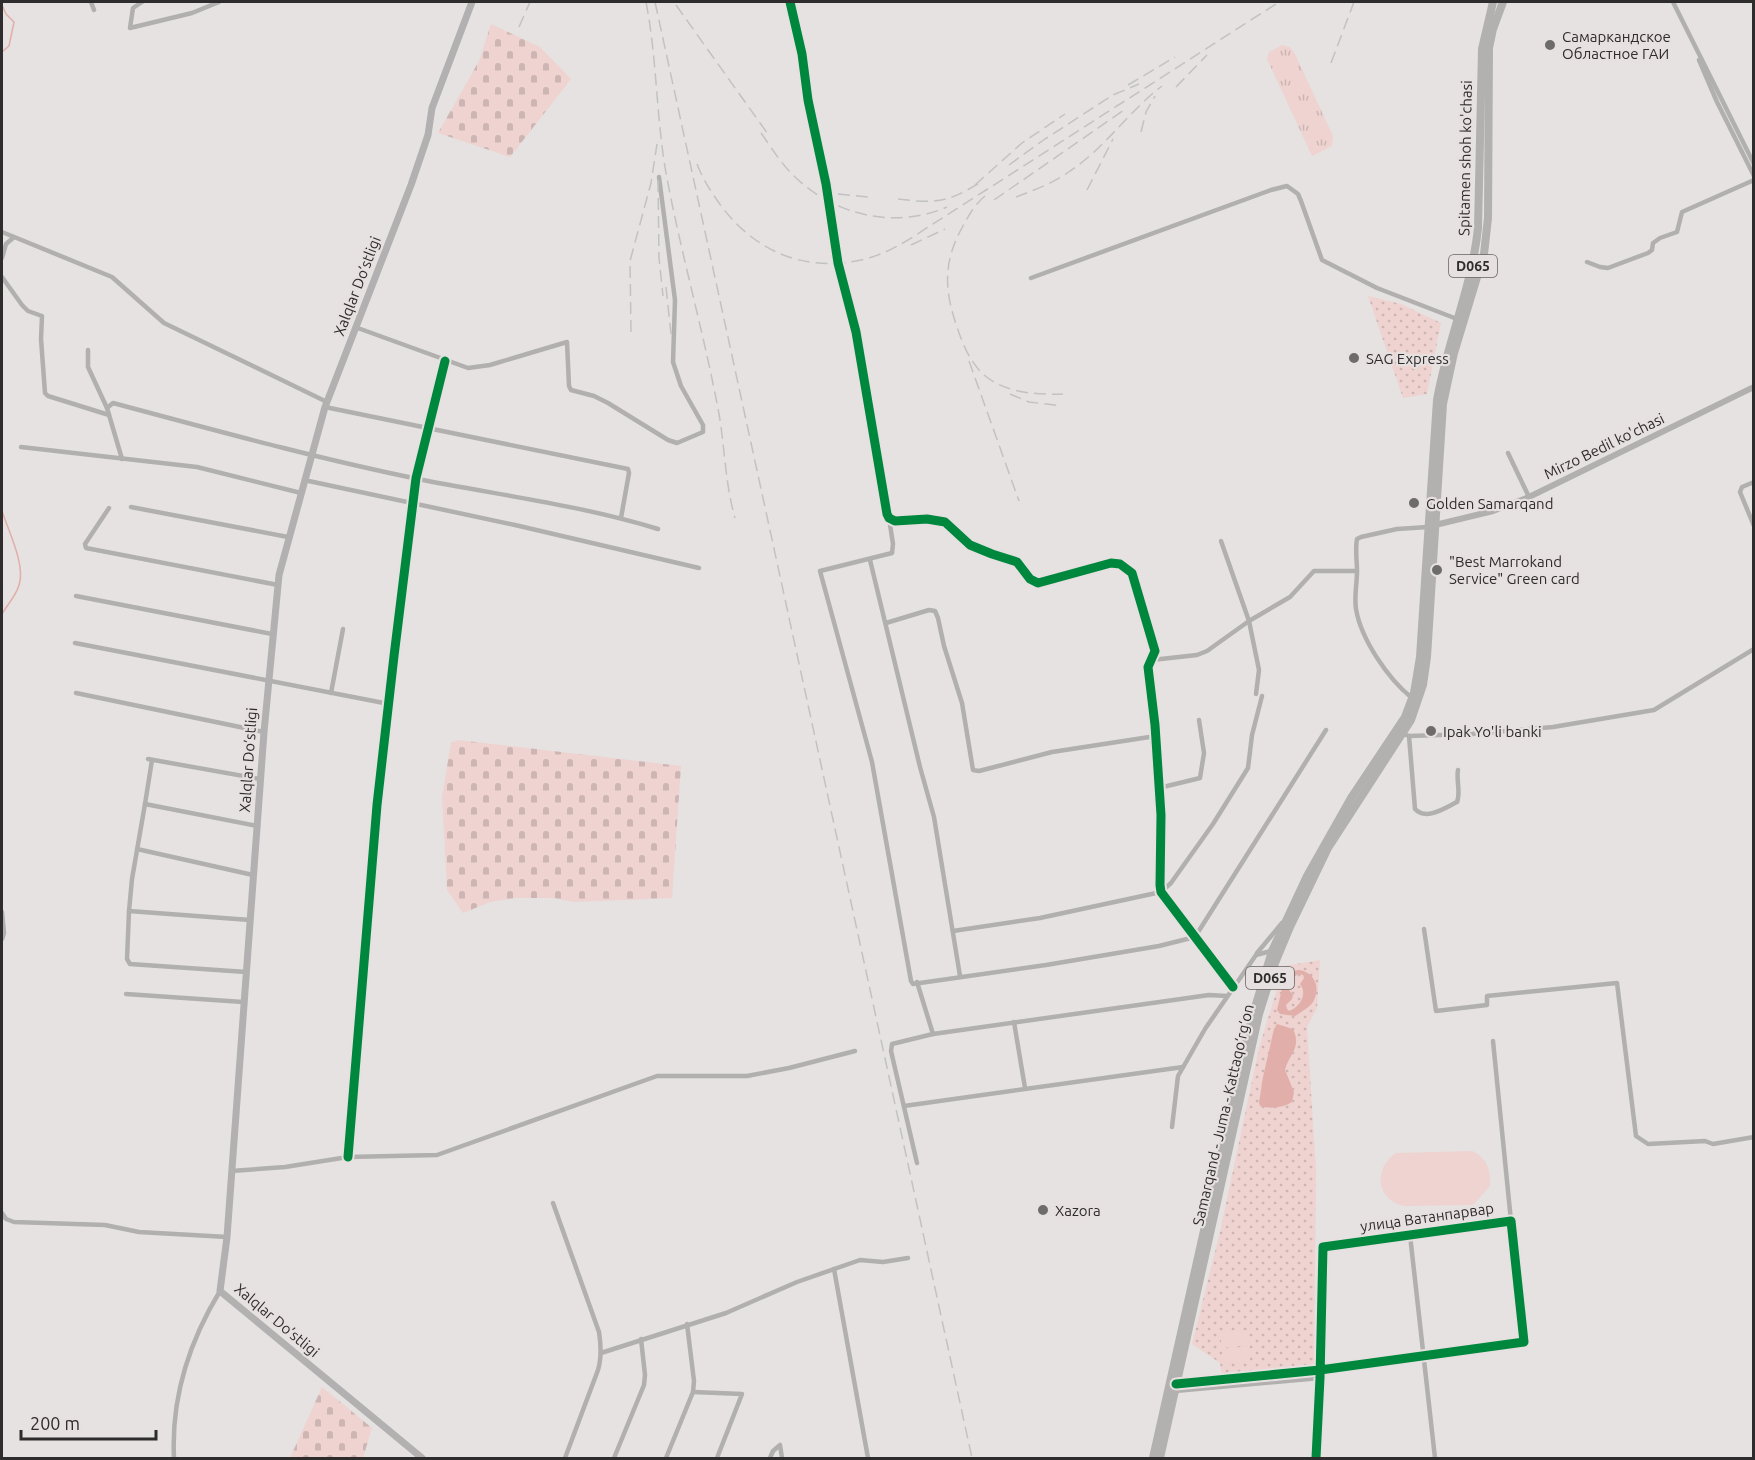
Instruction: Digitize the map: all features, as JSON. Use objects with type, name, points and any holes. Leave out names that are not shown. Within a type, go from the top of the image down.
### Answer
[{"type":"main road","name":"Xalqlar Do’stligi","points":[[422,1458],[220,1290],[227,1237],[260,779],[278,585],[288,537],[326,405],[411,185],[428,135],[432,108],[472,2]]},
{"type":"main road","name":"Spitamen shoh ko'chasi","points":[[1431,526],[1437,400],[1443,367],[1475,256],[1479,208],[1482,49],[1493,2]]},
{"type":"main road","name":"Spitamen shoh ko'chasi","points":[[1431,526],[1443,404],[1454,353],[1484,255],[1488,218],[1489,48],[1503,2]]},
{"type":"main road","name":"Samarqand - Juma - Kattaqo‘rg‘on","points":[[1153,1458],[1251,1021],[1276,951],[1328,848],[1402,733],[1420,657],[1431,526]]},
{"type":"main road","name":"Samarqand - Juma - Kattaqo‘rg‘on","points":[[1160,1458],[1259,1014],[1286,918],[1323,844],[1412,720],[1417,706],[1425,671],[1431,526]]},
{"type":"street","points":[[91,2],[94,10]]},
{"type":"street","points":[[142,2],[134,8],[130,28],[192,13],[219,2]]},
{"type":"street","points":[[790,2],[826,184],[838,263],[856,332],[893,544],[891,553],[820,571],[872,762],[913,984],[1046,965],[1159,946],[1195,937],[1326,730]]},
{"type":"street","points":[[1673,2],[1754,164]]},
{"type":"street","points":[[1587,262],[1605,269],[1648,253],[1652,250],[1653,243],[1677,232],[1682,212],[1754,178],[1707,81],[1697,51]]},
{"type":"street","points":[[355,327],[468,368],[567,342],[571,390],[594,396],[657,434],[677,443],[703,432],[703,425],[681,386],[673,362],[675,300],[659,177]]},
{"type":"street","points":[[1031,278],[1287,186],[1298,194],[1302,201],[1322,260],[1377,288],[1457,319]]},
{"type":"street","points":[[2,232],[112,277],[164,323],[326,405],[429,430],[628,469],[621,518]]},
{"type":"street","points":[[2,258],[6,244],[13,238]]},
{"type":"street","points":[[2,277],[28,311],[42,316],[41,339],[45,393],[48,396],[109,415]]},
{"type":"street","points":[[88,350],[88,367],[109,415],[122,459]]},
{"type":"street","points":[[348,1157],[377,805],[388,704],[416,478],[445,361]]},
{"type":"street","name":"Mirzo Bedil ko'chasi","points":[[1431,526],[1493,511],[1529,497],[1754,387]]},
{"type":"street","points":[[106,408],[113,403],[310,455],[621,518],[658,529]]},
{"type":"street","points":[[21,447],[197,467],[301,493]]},
{"type":"street","points":[[1509,453],[1529,497]]},
{"type":"street","points":[[304,480],[515,525],[699,568]]},
{"type":"street","points":[[1753,523],[1740,492],[1742,487],[1754,482]]},
{"type":"street","points":[[131,507],[288,537]]},
{"type":"street","points":[[109,508],[90,535],[85,544],[86,548],[278,585]]},
{"type":"street","points":[[889,518],[895,521],[927,519],[945,522],[970,545],[1017,562],[1030,579],[1038,583],[1111,563],[1126,567],[1132,573],[1155,651],[1148,667],[1156,736],[1161,892],[1233,987]]},
{"type":"street","points":[[1412,698],[1390,675],[1361,629],[1355,601],[1356,543],[1359,537],[1397,529],[1431,526]]},
{"type":"street","points":[[953,932],[1040,918],[1161,892],[1171,884],[1213,824],[1248,768],[1259,695],[1259,670],[1248,621],[1221,541]]},
{"type":"street","points":[[870,560],[934,817],[960,976]]},
{"type":"street","points":[[1152,660],[1197,655],[1207,651],[1248,621],[1290,597],[1314,571],[1357,571]]},
{"type":"street","points":[[76,596],[272,634]]},
{"type":"street","points":[[886,623],[929,610],[934,611],[962,703],[973,770],[979,771],[1052,752],[1156,736]]},
{"type":"street","points":[[331,693],[343,630]]},
{"type":"street","points":[[75,642],[388,704]]},
{"type":"street","points":[[1458,770],[1456,778],[1459,798],[1457,802],[1426,815],[1418,813],[1415,809],[1402,733],[1472,734],[1553,727],[1654,710],[1754,649]]},
{"type":"street","points":[[76,693],[264,732]]},
{"type":"street","points":[[1159,788],[1200,778],[1204,753],[1199,720]]},
{"type":"street","points":[[246,972],[130,964],[127,959],[129,911],[150,759],[260,779]]},
{"type":"street","points":[[145,804],[257,826]]},
{"type":"street","points":[[137,849],[253,875]]},
{"type":"street","points":[[129,911],[250,920]]},
{"type":"street","points":[[2,912],[4,933],[2,939]]},
{"type":"street","points":[[1172,1127],[1178,1076],[1233,987],[1286,918]]},
{"type":"street","points":[[1424,929],[1436,1011],[1487,1005],[1486,996],[1617,983],[1636,1136],[1648,1144],[1705,1141],[1713,1144],[1754,1137]]},
{"type":"street","points":[[1256,955],[1276,951]]},
{"type":"street","points":[[917,982],[933,1034]]},
{"type":"street","points":[[126,994],[243,1002]]},
{"type":"street","points":[[917,1163],[891,1051],[892,1044],[933,1034],[1209,994],[1227,996]]},
{"type":"street","points":[[1014,1022],[1025,1088]]},
{"type":"street","points":[[1493,1041],[1511,1221]]},
{"type":"street","points":[[231,1171],[285,1167],[348,1157],[436,1155],[657,1076],[747,1076],[855,1051]]},
{"type":"street","points":[[904,1106],[1183,1067]]},
{"type":"street","points":[[553,1203],[599,1332],[601,1353],[598,1370],[565,1458]]},
{"type":"street","points":[[2,1213],[6,1219],[14,1222],[105,1225],[139,1232],[227,1237]]},
{"type":"street","name":"улица Ватанпарвар","points":[[1316,1458],[1323,1247],[1511,1221],[1524,1342],[1424,1358],[1320,1370]]},
{"type":"street","points":[[1410,1235],[1435,1458]]},
{"type":"street","points":[[601,1353],[726,1313],[797,1282],[860,1260],[883,1262],[908,1258]]},
{"type":"street","points":[[834,1269],[868,1458]]},
{"type":"street","points":[[174,1458],[173,1432],[181,1377],[206,1314],[220,1290]]},
{"type":"street","points":[[666,1458],[693,1392],[694,1381],[687,1324]]},
{"type":"street","points":[[614,1458],[644,1385],[641,1339]]},
{"type":"street","points":[[1175,1387],[1320,1370]]},
{"type":"street","points":[[1175,1387],[1320,1378]]},
{"type":"street","points":[[693,1392],[742,1394],[717,1458]]},
{"type":"street","points":[[770,1458],[773,1451],[780,1445],[782,1458]]},
{"type":"green space","points":[[491,24],[540,47],[571,79],[510,157],[438,133],[479,61]]},
{"type":"green space","points":[[1282,45],[1290,47],[1295,54],[1333,136],[1332,146],[1312,156],[1267,59],[1269,52]]},
{"type":"green space","points":[[1368,296],[1401,304],[1441,323],[1427,394],[1403,398]]},
{"type":"green space","points":[[458,740],[681,766],[672,898],[574,902],[553,898],[516,898],[490,902],[463,913],[447,890],[442,797],[451,743]]},
{"type":"green space","points":[[1320,960],[1317,1008],[1307,1027],[1316,1170],[1314,1364],[1222,1377],[1220,1363],[1192,1344],[1220,1232],[1259,1048],[1284,966]]},
{"type":"green space","points":[[1472,1151],[1485,1161],[1490,1180],[1490,1186],[1473,1205],[1404,1206],[1395,1203],[1383,1191],[1381,1175],[1389,1159],[1396,1153]]},
{"type":"green space","points":[[1247,1330],[1249,1345],[1222,1348],[1220,1333]]},
{"type":"green space","points":[[1249,1346],[1250,1361],[1223,1364],[1222,1349]]},
{"type":"green space","points":[[322,1387],[372,1428],[363,1458],[290,1458]]},
{"type":"shaded area","points":[[1298,970],[1312,976],[1317,990],[1314,1000],[1309,1007],[1295,1016],[1280,1014],[1277,1010],[1282,989],[1289,990],[1293,995],[1286,1005],[1289,1011],[1302,1000],[1303,992],[1300,984],[1304,978],[1303,975],[1298,974],[1289,981],[1287,978]]},
{"type":"shaded area","points":[[1277,1024],[1293,1029],[1296,1041],[1285,1070],[1294,1092],[1292,1102],[1281,1107],[1260,1106],[1263,1077]]},
{"type":"waterway","points":[[2,5],[6,14],[14,22],[9,46],[2,52]]},
{"type":"waterway","points":[[2,511],[18,558],[21,577],[16,593],[2,614]]},
{"type":"railway","points":[[519,27],[530,2]]},
{"type":"railway","points":[[646,2],[666,173],[713,384],[735,518]]},
{"type":"railway","points":[[655,2],[972,1458]]},
{"type":"railway","points":[[697,164],[711,192],[731,218],[748,234],[766,246],[785,256],[827,264],[872,257],[909,239],[1279,2]]},
{"type":"railway","points":[[1331,63],[1354,2]]},
{"type":"railway","points":[[676,5],[770,137]]},
{"type":"railway","points":[[1176,87],[1207,55]]},
{"type":"railway","points":[[1128,85],[1175,57]]},
{"type":"railway","points":[[1009,165],[1113,95],[1139,84]]},
{"type":"railway","points":[[1016,197],[1044,186],[1083,162],[1162,86]]},
{"type":"railway","points":[[1141,132],[1146,112],[1155,96]]},
{"type":"railway","points":[[994,200],[1124,110]]},
{"type":"railway","points":[[975,185],[1022,143],[1065,114]]},
{"type":"railway","points":[[761,133],[792,174],[826,200],[845,209],[886,217],[906,217],[927,214],[947,207]]},
{"type":"railway","points":[[1087,190],[1113,139]]},
{"type":"railway","points":[[631,332],[630,261],[651,183],[657,144]]},
{"type":"railway","points":[[658,180],[659,258],[663,296]]},
{"type":"railway","points":[[898,199],[942,200],[960,194],[981,182]]},
{"type":"railway","points":[[838,194],[868,197]]},
{"type":"railway","points":[[985,196],[975,206],[956,239],[949,264],[950,301],[962,340],[975,365],[992,381],[1022,392],[1063,394]]},
{"type":"railway","points":[[911,245],[945,229]]},
{"type":"railway","points":[[666,287],[671,334]]},
{"type":"railway","points":[[969,361],[1019,501]]},
{"type":"railway","points":[[1010,394],[1029,402],[1062,406]]},
{"type":"cycle path","points":[[790,2],[826,184],[838,263],[856,332],[887,514],[895,521],[927,519],[945,522],[970,545],[1017,562],[1030,579],[1038,583],[1111,563],[1120,564],[1132,573],[1155,651],[1148,667],[1155,725],[1161,815],[1161,892],[1233,987]]},
{"type":"cycle path","points":[[348,1157],[377,805],[394,656],[416,478],[445,361]]},
{"type":"cycle path","points":[[1176,1384],[1320,1370],[1524,1342],[1511,1221],[1323,1247],[1320,1362],[1320,1378],[1316,1458]]},
{"type":"place","name":"Самаркандское Областное ГАИ","points":[[1550,45]]},
{"type":"place","name":"SAG Express","points":[[1354,358]]},
{"type":"place","name":"Golden Samarqand","points":[[1414,503]]},
{"type":"place","name":"\"Best Marrokand Service\" Green card","points":[[1437,570]]},
{"type":"place","name":"Ipak Yo'li banki","points":[[1431,731]]},
{"type":"place","name":"Xazora","points":[[1043,1210]]}]
